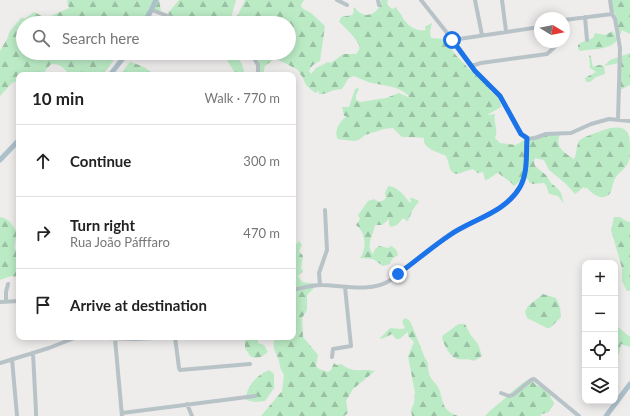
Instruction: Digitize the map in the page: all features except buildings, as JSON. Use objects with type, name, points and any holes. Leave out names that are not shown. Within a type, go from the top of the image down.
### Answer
[{"type":"main road","points":[[149,16],[156,0]]},
{"type":"main road","points":[[112,72],[122,60]]},
{"type":"main road","points":[[0,160],[16,143]]},
{"type":"main road","points":[[618,396],[630,384]]},
{"type":"main road","points":[[606,416],[613,404]]},
{"type":"street","points":[[337,0],[347,6]]},
{"type":"street","points":[[378,0],[379,5]]},
{"type":"street","points":[[422,0],[471,66],[500,96],[521,134],[527,138],[535,138],[546,134],[571,133],[609,119],[630,121]]},
{"type":"street","points":[[475,0],[482,35]]},
{"type":"street","points":[[502,0],[506,31]]},
{"type":"street","points":[[610,0],[620,48],[618,120]]},
{"type":"street","points":[[152,10],[168,16]]},
{"type":"street","points":[[570,19],[612,14]]},
{"type":"street","points":[[585,18],[587,40]]},
{"type":"street","points":[[452,40],[534,28]]},
{"type":"street","points":[[471,66],[481,63],[547,54],[554,48]]},
{"type":"street","points":[[255,60],[258,65],[258,72]]},
{"type":"street","points":[[296,289],[318,285],[362,288],[387,283],[450,234],[506,204],[519,189],[523,180],[527,138]]},
{"type":"street","points":[[318,285],[319,273],[327,250],[325,210]]},
{"type":"street","points":[[6,302],[8,284]]},
{"type":"street","points":[[332,357],[333,349],[351,346],[345,287]]},
{"type":"street","points":[[0,302],[16,301]]},
{"type":"street","points":[[0,363],[71,340]]},
{"type":"street","points":[[115,340],[122,414],[255,396]]},
{"type":"street","points":[[174,340],[180,370],[250,364]]},
{"type":"street","points":[[32,353],[36,416]]},
{"type":"street","points":[[12,359],[17,416]]},
{"type":"street","points":[[501,393],[513,396],[534,379],[579,416]]},
{"type":"street","points":[[187,404],[192,416]]},
{"type":"green space","points":[[68,0],[159,0],[161,11],[151,9],[146,16],[51,16],[69,8],[67,2]]},
{"type":"green space","points":[[179,0],[236,0],[232,16],[171,16],[168,13]]},
{"type":"green space","points":[[245,0],[304,0],[301,5],[302,8],[311,13],[325,26],[320,61],[311,68],[309,71],[311,74],[316,68],[328,62],[331,63],[343,54],[356,54],[359,50],[360,46],[356,39],[339,22],[341,17],[352,15],[355,7],[363,14],[367,15],[374,13],[379,7],[381,0],[388,0],[387,4],[392,9],[397,7],[397,10],[407,23],[414,28],[426,30],[426,26],[432,23],[430,31],[431,38],[444,39],[454,53],[490,89],[490,91],[495,94],[501,107],[487,115],[495,114],[495,138],[500,143],[516,145],[529,137],[543,134],[560,134],[559,146],[574,159],[578,143],[581,139],[616,127],[627,131],[630,153],[629,161],[617,175],[609,194],[607,196],[599,197],[586,187],[575,194],[565,183],[549,170],[544,160],[535,158],[535,166],[546,175],[551,183],[558,189],[561,193],[564,204],[558,196],[549,194],[544,183],[533,184],[529,182],[528,179],[523,179],[514,186],[498,173],[485,180],[483,172],[477,173],[473,169],[457,174],[452,172],[446,156],[428,147],[424,142],[424,138],[402,137],[393,128],[384,129],[365,135],[359,140],[354,141],[338,139],[336,133],[338,126],[347,116],[344,116],[342,107],[349,107],[355,89],[359,89],[356,95],[356,100],[360,102],[386,98],[399,93],[408,97],[409,96],[405,92],[395,88],[368,82],[353,76],[348,79],[342,89],[322,94],[319,94],[319,91],[315,93],[306,85],[297,69],[282,61],[276,60],[296,60],[296,16],[237,16]]},
{"type":"green space","points":[[611,0],[630,0],[630,34],[622,30],[619,38],[615,14],[610,7]]},
{"type":"green space","points":[[34,12],[42,16],[29,16]]},
{"type":"green space","points":[[16,24],[16,60],[114,60],[105,72],[67,72],[62,66],[51,64],[44,72],[16,72],[16,81],[12,83],[0,96],[0,51],[10,31]]},
{"type":"green space","points":[[613,31],[617,40],[610,46],[580,51],[578,49],[578,45],[593,38],[595,33],[605,35]]},
{"type":"green space","points":[[630,53],[630,85],[620,90],[619,63],[604,66],[610,60]]},
{"type":"green space","points":[[589,55],[591,57],[593,67],[599,65],[604,66],[605,74],[596,77],[590,82],[586,82],[585,78],[596,72],[590,68]]},
{"type":"green space","points":[[227,60],[240,61],[244,72],[234,72]]},
{"type":"green space","points":[[255,60],[272,60],[265,66],[264,72],[259,72]]},
{"type":"green space","points":[[131,62],[144,67],[151,72],[122,72]]},
{"type":"green space","points":[[388,186],[398,190],[410,203],[410,198],[419,201],[412,211],[408,221],[403,218],[397,225],[391,227],[389,225],[389,219],[382,225],[375,225],[370,243],[373,254],[375,249],[379,246],[388,248],[391,246],[396,250],[398,255],[392,259],[390,264],[383,266],[373,259],[360,258],[364,250],[364,236],[356,225],[360,219],[358,215],[368,201],[374,199],[379,202],[386,198],[385,193]]},
{"type":"green space","points":[[0,217],[8,220],[16,230],[14,248],[16,251],[16,277],[11,276],[0,280]]},
{"type":"green space","points":[[614,217],[620,217],[630,222],[630,291],[627,291],[622,281],[622,268],[611,230]]},
{"type":"green space","points":[[299,241],[302,245],[299,251],[303,256],[301,268],[303,271],[298,276],[302,282],[315,284],[314,288],[307,295],[307,310],[302,318],[303,337],[318,355],[316,366],[319,369],[328,372],[331,370],[334,363],[336,365],[341,364],[354,370],[375,371],[353,389],[346,401],[348,413],[344,416],[261,416],[282,391],[284,375],[275,350],[274,340],[296,340],[296,245]]},
{"type":"green space","points":[[543,294],[556,298],[560,307],[561,317],[550,328],[527,318],[525,312],[528,306]]},
{"type":"green space","points":[[405,318],[411,323],[427,362],[430,376],[439,389],[444,405],[449,411],[458,416],[412,416],[411,410],[414,403],[415,393],[408,356],[414,342],[408,336],[408,332],[399,339],[396,339],[392,334],[379,339],[390,328],[405,328],[402,321]]},
{"type":"green space","points":[[459,324],[465,324],[470,334],[478,344],[482,356],[474,361],[455,358],[452,356],[443,341],[443,335]]},
{"type":"green space","points":[[618,327],[630,337],[630,347],[621,344],[618,355]]},
{"type":"green space","points":[[245,340],[258,340],[258,343],[264,345],[268,352],[255,358],[250,356],[245,348]]},
{"type":"green space","points":[[269,370],[274,374],[274,388],[265,401],[255,402],[246,400],[248,390],[256,378]]},
{"type":"green space","points":[[529,379],[550,393],[554,403],[549,412],[540,416],[485,416],[518,386]]},
{"type":"route","points":[[398,274],[450,234],[506,204],[521,186],[524,176],[527,138],[521,134],[500,96],[475,71],[452,40]]}]
